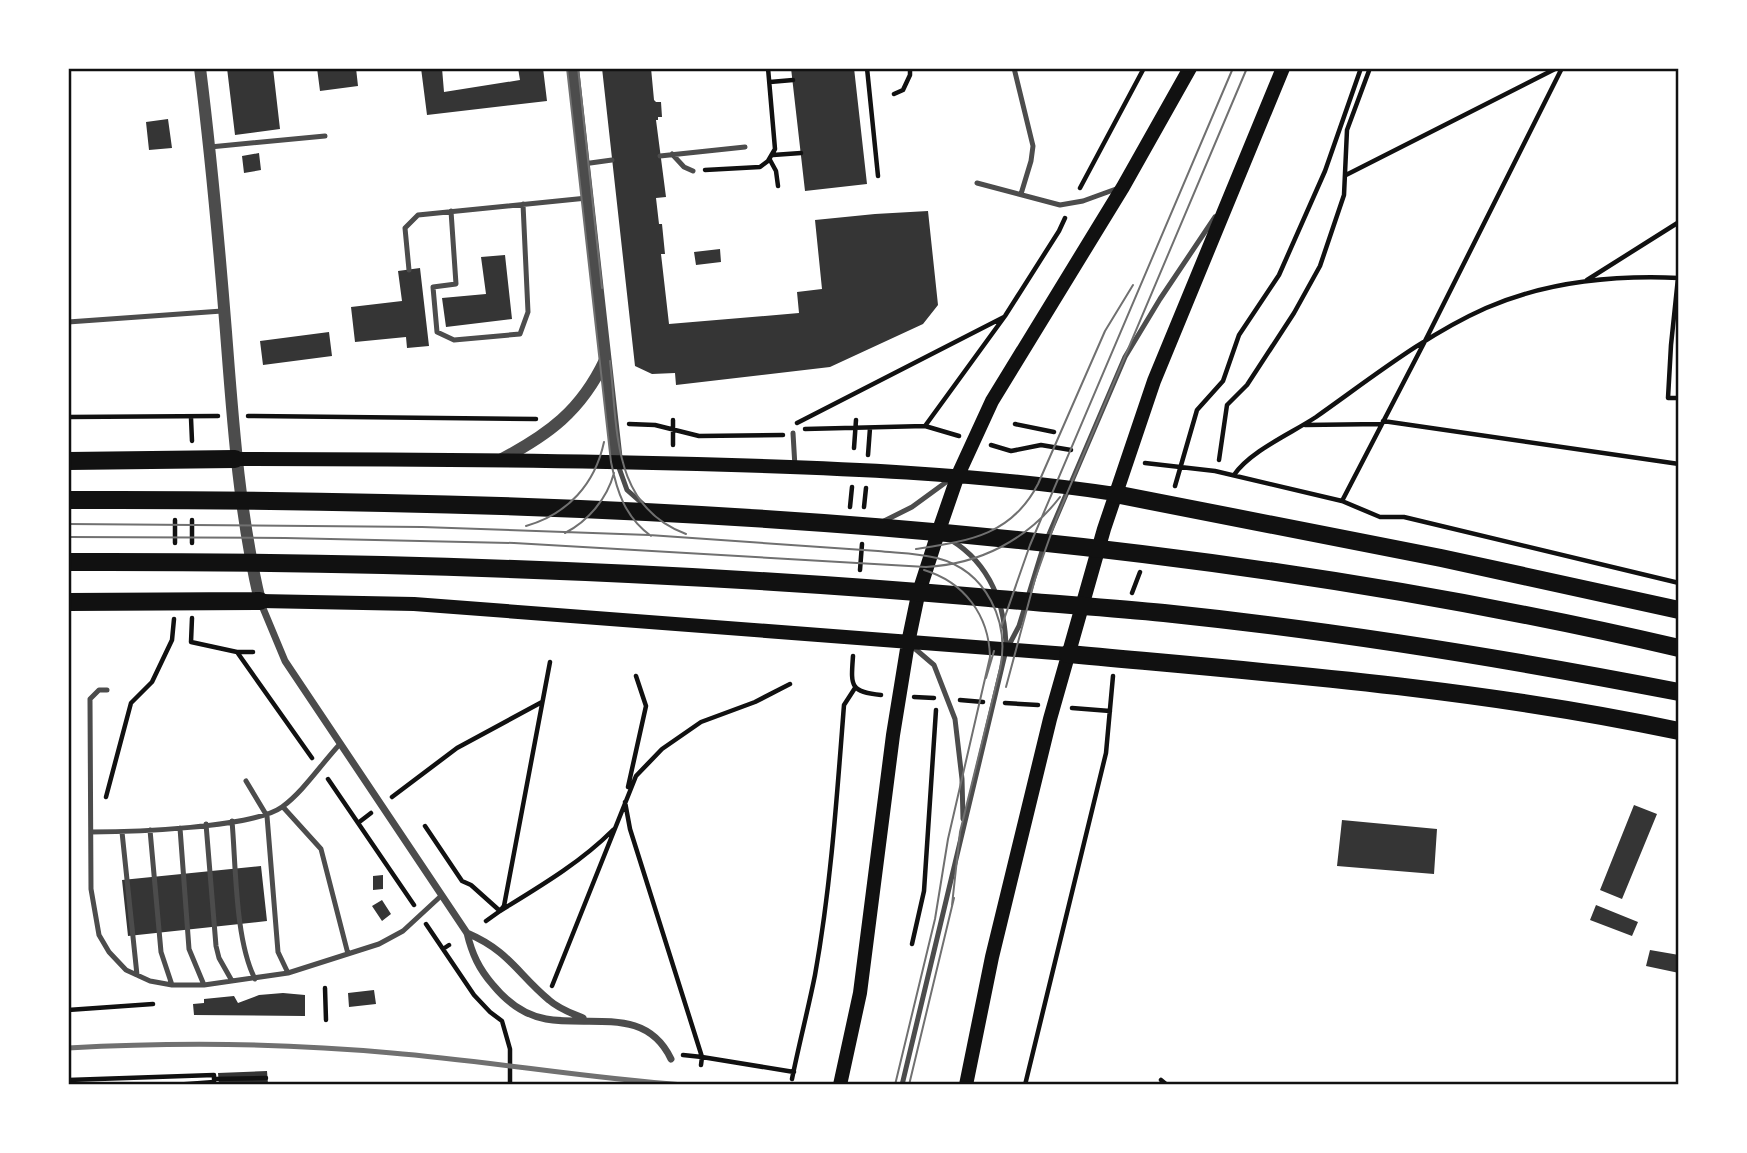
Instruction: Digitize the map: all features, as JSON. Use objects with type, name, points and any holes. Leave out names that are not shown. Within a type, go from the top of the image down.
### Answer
[{"type":"main road","points":[[840,1085],[864,968],[893,735],[908,643],[918,595],[937,533],[974,437],[1008,372],[1123,187],[1190,68]]},
{"type":"main road","points":[[965,1085],[992,957],[1068,654],[1115,494],[1154,381],[1283,68]]},
{"type":"main road","points":[[68,461],[500,460],[795,467],[958,475],[1115,494],[1441,558],[1679,611]]},
{"type":"main road","points":[[68,500],[344,502],[519,507],[858,526],[1038,542],[1340,581],[1679,648]]},
{"type":"main road","points":[[68,562],[329,563],[555,569],[811,584],[1180,615],[1318,632],[1482,657],[1679,692]]},
{"type":"main road","points":[[68,602],[260,601],[414,604],[1068,654],[1348,679],[1439,690],[1679,731]]},
{"type":"street","points":[[200,68],[210,147],[235,459],[246,537],[260,601],[285,661],[467,933],[478,967],[495,989],[518,1008],[544,1018],[618,1021],[636,1026],[651,1033],[671,1059]]},
{"type":"street","points":[[573,68],[617,462]]},
{"type":"street","points":[[500,460],[558,425],[580,400],[605,360]]},
{"type":"street","points":[[467,933],[502,953],[549,1000],[565,1011],[587,1020]]},
{"type":"lane","points":[[1014,68],[1033,145],[1021,194]]},
{"type":"lane","points":[[210,147],[325,136]]},
{"type":"lane","points":[[660,156],[745,147]]},
{"type":"lane","points":[[672,154],[684,167],[693,171]]},
{"type":"lane","points":[[583,164],[612,160]]},
{"type":"lane","points":[[977,183],[1053,204],[1071,204],[1123,187]]},
{"type":"lane","points":[[902,1085],[1006,650],[1019,626],[1037,567],[1133,341],[1234,187]]},
{"type":"lane","points":[[409,270],[405,228],[418,215],[587,198]]},
{"type":"lane","points":[[451,211],[456,285],[433,287],[438,332],[454,340],[520,334],[528,312],[523,204]]},
{"type":"lane","points":[[68,321],[224,311]]},
{"type":"lane","points":[[793,433],[795,467]]},
{"type":"lane","points":[[617,462],[632,496],[654,509],[691,514],[919,529],[937,533],[965,550],[992,582],[1004,619],[1006,650]]},
{"type":"lane","points":[[863,525],[896,517],[958,475]]},
{"type":"lane","points":[[908,643],[934,665],[955,719],[962,779],[962,833]]},
{"type":"lane","points":[[107,690],[99,690],[90,699],[91,889],[99,935],[125,970],[172,985],[204,985],[288,973],[379,944],[403,931],[442,895]]},
{"type":"lane","points":[[90,832],[180,828],[267,816],[283,807],[340,744]]},
{"type":"lane","points":[[246,781],[267,816],[278,952],[288,973]]},
{"type":"lane","points":[[283,807],[321,849],[348,954]]},
{"type":"lane","points":[[232,821],[243,942],[247,962],[255,979]]},
{"type":"lane","points":[[206,824],[216,946],[219,958],[232,981]]},
{"type":"lane","points":[[180,828],[189,949],[204,985]]},
{"type":"lane","points":[[150,830],[162,952],[172,985]]},
{"type":"lane","points":[[122,832],[137,975]]},
{"type":"path","points":[[867,68],[878,176]]},
{"type":"path","points":[[894,94],[903,90],[910,75],[910,68]]},
{"type":"path","points":[[925,426],[1004,316],[1059,231],[1144,68]]},
{"type":"path","points":[[1176,483],[1197,410],[1223,382],[1234,344],[1279,275],[1325,171],[1361,68]]},
{"type":"path","points":[[1219,460],[1227,405],[1247,385],[1315,278],[1342,206],[1347,130],[1370,68]]},
{"type":"path","points":[[1345,175],[1560,68]]},
{"type":"path","points":[[1342,501],[1560,68]]},
{"type":"path","points":[[770,82],[793,80]]},
{"type":"path","points":[[778,186],[770,157],[801,153]]},
{"type":"path","points":[[1587,281],[1593,274],[1679,222]]},
{"type":"path","points":[[1234,475],[1253,457],[1424,342],[1486,308],[1526,295],[1587,281],[1649,276],[1679,278],[1668,398],[1679,398]]},
{"type":"path","points":[[793,433],[800,420],[1004,316]]},
{"type":"path","points":[[68,416],[216,416]]},
{"type":"path","points":[[259,416],[537,419]]},
{"type":"path","points":[[191,418],[192,441]]},
{"type":"path","points":[[673,420],[673,446]]},
{"type":"path","points":[[854,448],[856,420]]},
{"type":"path","points":[[1303,425],[1382,422],[1679,464]]},
{"type":"path","points":[[642,424],[699,436],[772,436],[810,428],[932,428]]},
{"type":"path","points":[[1015,425],[1054,432]]},
{"type":"path","points":[[868,448],[870,428]]},
{"type":"path","points":[[1002,449],[1020,451],[1041,445],[1084,453]]},
{"type":"path","points":[[1159,465],[1234,475],[1342,501],[1380,517],[1404,517],[1679,583]]},
{"type":"path","points":[[849,518],[852,487]]},
{"type":"path","points":[[864,518],[866,488]]},
{"type":"path","points":[[192,512],[192,549]]},
{"type":"path","points":[[175,516],[175,554]]},
{"type":"path","points":[[860,569],[862,545]]},
{"type":"path","points":[[1131,594],[1141,570]]},
{"type":"path","points":[[104,806],[131,703],[152,682],[172,640],[174,618]]},
{"type":"path","points":[[192,619],[191,642],[237,652],[253,652]]},
{"type":"path","points":[[237,652],[319,766],[474,995],[502,1021],[510,1049],[510,1085]]},
{"type":"path","points":[[500,911],[504,906],[550,662]]},
{"type":"path","points":[[792,1079],[823,918],[833,845],[844,705],[855,688],[852,674]]},
{"type":"path","points":[[636,676],[646,706],[625,802],[630,829],[702,1057],[701,1065]]},
{"type":"path","points":[[549,1000],[555,978],[636,776],[662,748],[701,722],[755,702],[790,684]]},
{"type":"path","points":[[1026,1085],[1106,753],[1113,685]]},
{"type":"path","points":[[855,688],[865,694]]},
{"type":"path","points":[[912,944],[924,891],[937,698],[918,697]]},
{"type":"path","points":[[358,823],[457,748],[542,702]]},
{"type":"path","points":[[1084,709],[1110,711]]},
{"type":"path","points":[[425,826],[462,881],[471,885],[500,911]]},
{"type":"path","points":[[486,921],[599,845],[616,828]]},
{"type":"path","points":[[443,949],[449,945]]},
{"type":"path","points":[[325,988],[326,1020]]},
{"type":"path","points":[[68,1010],[153,1004]]},
{"type":"path","points":[[702,1057],[794,1072]]},
{"type":"path","points":[[68,1080],[186,1075],[214,1075],[214,1079]]},
{"type":"path","points":[[174,1085],[214,1082],[214,1079],[266,1078]]},
{"type":"path","points":[[1161,1080],[1167,1085]]},
{"type":"building","points":[[227,68],[273,68],[280,129],[235,135]]},
{"type":"building","points":[[317,68],[356,68],[358,86],[320,91]]},
{"type":"building","points":[[421,68],[442,68],[444,92],[520,80],[518,68],[543,68],[547,101],[427,115]]},
{"type":"building","points":[[602,68],[651,68],[654,100],[661,102],[662,117],[656,120],[666,197],[656,198],[659,224],[662,224],[665,254],[661,254],[669,324],[799,313],[797,292],[822,289],[815,220],[875,214],[928,211],[938,305],[923,324],[830,367],[676,385],[675,373],[652,374],[635,366]]},
{"type":"building","points":[[791,68],[854,68],[867,184],[805,191]]},
{"type":"building","points":[[168,119],[172,148],[149,150],[146,122]]},
{"type":"building","points":[[259,153],[261,170],[244,173],[242,156]]},
{"type":"building","points":[[720,249],[721,262],[696,265],[694,252]]},
{"type":"building","points":[[505,255],[512,319],[446,327],[442,298],[486,294],[481,257]]},
{"type":"building","points":[[420,268],[429,346],[407,348],[406,337],[355,342],[351,307],[402,301],[398,271]]},
{"type":"building","points":[[329,332],[332,356],[263,365],[260,341]]},
{"type":"building","points":[[1634,805],[1657,814],[1622,899],[1600,890]]},
{"type":"building","points":[[1342,820],[1437,829],[1434,874],[1337,866]]},
{"type":"building","points":[[261,866],[267,921],[128,936],[122,880]]},
{"type":"building","points":[[383,875],[383,889],[373,890],[373,876]]},
{"type":"building","points":[[382,900],[391,914],[382,921],[372,906]]},
{"type":"building","points":[[1596,905],[1638,922],[1632,936],[1590,920]]},
{"type":"building","points":[[1650,950],[1679,955],[1679,973],[1646,966]]},
{"type":"building","points":[[374,990],[376,1004],[349,1007],[348,993]]},
{"type":"building","points":[[259,995],[305,995],[305,1016],[194,1015],[193,1004],[204,1003],[204,999],[234,996],[238,1003]]},
{"type":"building","points":[[267,1071],[268,1084],[219,1085],[218,1073]]},
{"type":"tram line","points":[[567,68],[611,462],[616,484],[628,512],[651,536]]},
{"type":"tram line","points":[[578,68],[602,288]]},
{"type":"tram line","points":[[1001,628],[1030,545],[1233,68]]},
{"type":"tram line","points":[[1006,687],[1035,579],[1057,517],[1247,68]]},
{"type":"tram line","points":[[916,549],[953,543],[986,533],[1015,515],[1027,501],[1038,484],[1105,331],[1133,285]]},
{"type":"tram line","points":[[610,361],[618,438],[631,485],[644,505],[662,521],[686,534]]},
{"type":"tram line","points":[[526,526],[555,514],[577,495],[594,471],[604,442]]},
{"type":"tram line","points":[[565,533],[596,508],[607,492],[614,473]]},
{"type":"tram line","points":[[68,537],[514,543],[926,567],[965,561],[1001,547],[1033,526],[1060,497]]},
{"type":"tram line","points":[[68,524],[422,527],[649,535],[908,553],[937,558],[954,565],[982,586],[991,601],[998,617],[1002,651],[1000,669],[960,832],[952,905]]},
{"type":"tram line","points":[[895,1085],[935,919],[948,839],[990,657],[985,627],[972,602],[951,583],[924,570]]},
{"type":"tram line","points":[[986,678],[994,651]]},
{"type":"tram line","points":[[909,1085],[954,898]]},
{"type":"railway","points":[[68,1048],[190,1044],[311,1047],[428,1056],[683,1085]]}]
